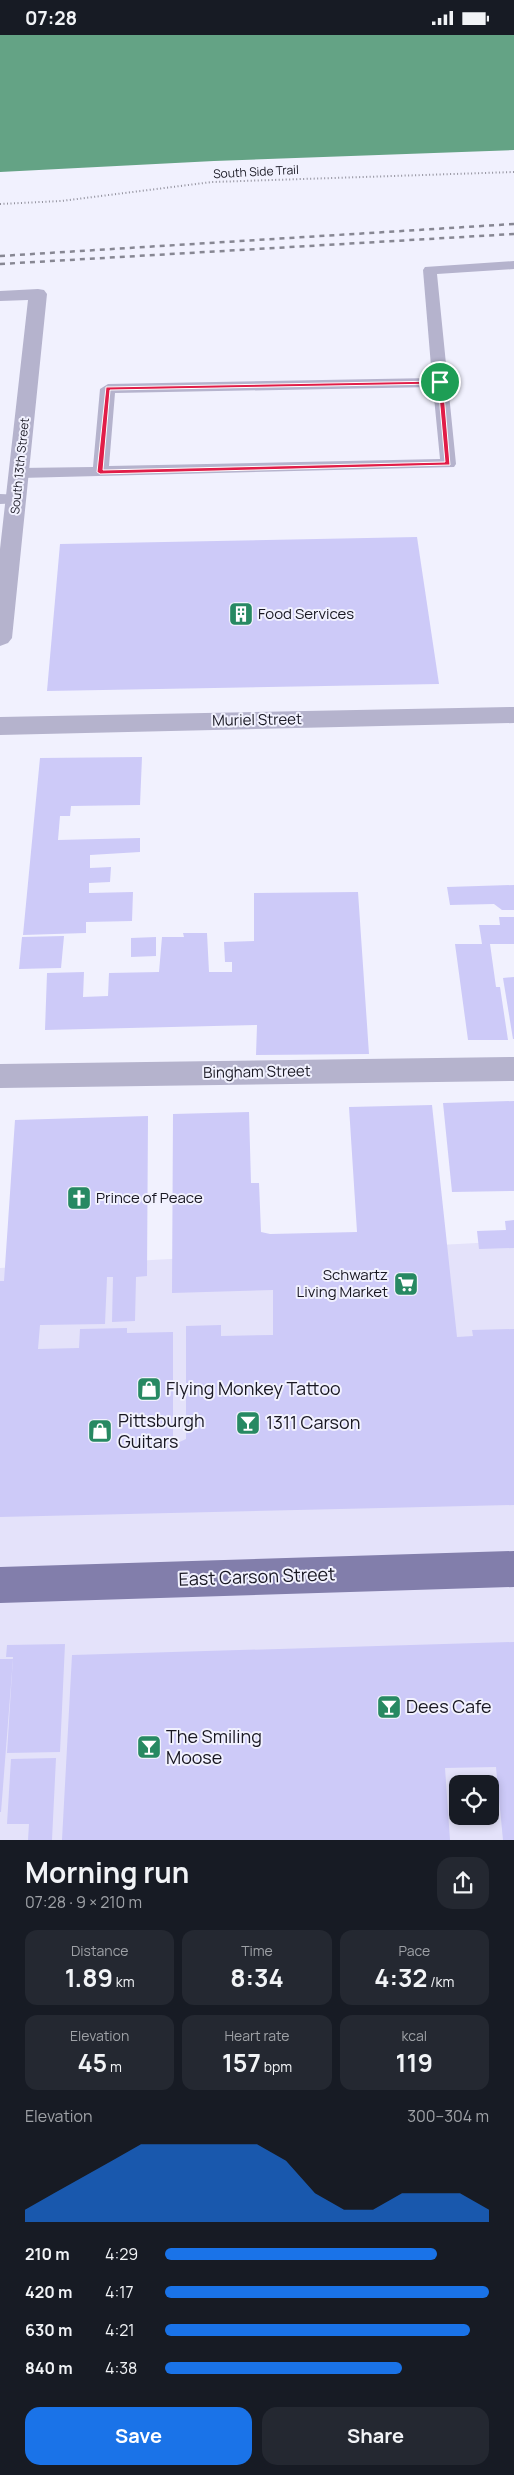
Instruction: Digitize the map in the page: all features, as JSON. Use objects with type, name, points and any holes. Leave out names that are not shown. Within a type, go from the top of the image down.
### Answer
[{"type":"main road","name":"East Carson Street","points":[[0,1585],[514,1569]]},
{"type":"street","name":"South 13th Street","points":[[0,296],[38,294],[20,473],[9,499],[0,639]]},
{"type":"street","name":"Muriel Street","points":[[0,726],[514,715]]},
{"type":"street","name":"Bingham Street","points":[[0,1075],[514,1069]]},
{"type":"lane","points":[[20,473],[448,464],[430,270],[514,265]]},
{"type":"lane","points":[[100,472],[108,389],[440,382]]},
{"type":"path","name":"South Side Trail","points":[[0,204],[61,201],[212,182],[514,171]]},
{"type":"shaded area","points":[[0,35],[514,35],[514,150],[214,161],[0,172]]},
{"type":"shaded area","points":[[514,1241],[514,1840],[0,1840],[0,1268]]},
{"type":"building","name":"Food Services","points":[[417,537],[439,684],[47,691],[60,544]]},
{"type":"building","points":[[142,757],[140,805],[71,806],[70,816],[60,816],[58,840],[140,838],[140,852],[90,855],[90,868],[111,867],[110,882],[89,883],[89,893],[133,892],[132,921],[86,922],[86,933],[23,935],[40,758]]},
{"type":"building","points":[[514,885],[514,910],[502,910],[494,904],[450,905],[447,887]]},
{"type":"building","points":[[358,892],[369,1054],[256,1055],[257,1025],[45,1030],[47,973],[84,972],[83,997],[108,996],[109,973],[159,972],[162,937],[184,937],[183,933],[207,933],[209,972],[232,972],[232,962],[225,962],[224,942],[254,941],[254,893]]},
{"type":"building","points":[[499,917],[514,917],[514,944],[490,944],[496,987],[500,987],[508,1040],[468,1040],[455,944],[482,944],[479,925],[500,925]]},
{"type":"building","points":[[64,936],[61,968],[19,969],[22,937]]},
{"type":"building","points":[[156,937],[156,956],[131,957],[131,938]]},
{"type":"building","points":[[514,977],[514,1039],[513,1039],[503,978]]},
{"type":"building","points":[[514,1101],[514,1191],[452,1192],[443,1103]]},
{"type":"building","points":[[432,1105],[457,1337],[473,1336],[472,1330],[514,1329],[514,1505],[0,1517],[0,1281],[4,1281],[15,1120],[148,1116],[147,1276],[136,1277],[135,1321],[112,1322],[113,1277],[107,1277],[105,1324],[40,1325],[38,1349],[79,1348],[80,1329],[127,1328],[127,1333],[173,1332],[173,1445],[186,1439],[186,1326],[221,1325],[221,1336],[273,1335],[273,1290],[172,1293],[173,1114],[249,1112],[251,1183],[259,1183],[261,1232],[270,1234],[357,1232],[349,1107]]},
{"type":"building","points":[[514,1220],[514,1248],[479,1249],[477,1231],[506,1230],[505,1221]]},
{"type":"building","points":[[514,1642],[514,1840],[503,1840],[499,1775],[497,1775],[496,1767],[445,1768],[450,1840],[62,1840],[72,1655]]},
{"type":"building","points":[[65,1644],[60,1752],[7,1753],[13,1657],[6,1657],[7,1645]]},
{"type":"building","points":[[0,1659],[13,1659],[1,1812],[0,1812]]},
{"type":"building","points":[[56,1758],[52,1840],[28,1840],[29,1824],[7,1824],[11,1759]]},
{"type":"railway","points":[[0,256],[514,224]]},
{"type":"railway","points":[[0,264],[514,234]]},
{"type":"place","name":"Food Services","points":[[241,614]]},
{"type":"place","name":"Prince of Peace","points":[[79,1198]]},
{"type":"place","name":"Schwartz Living Market","points":[[406,1284]]},
{"type":"place","name":"Flying Monkey Tattoo","points":[[149,1389]]},
{"type":"place","name":"1311 Carson","points":[[248,1423]]},
{"type":"place","name":"Pittsburgh Guitars","points":[[100,1431]]},
{"type":"place","name":"Dees Cafe","points":[[389,1707]]},
{"type":"place","name":"The Smiling Moose","points":[[149,1747]]},
{"type":"route","points":[[440,382],[448,464],[100,472],[108,389],[440,382]]}]
